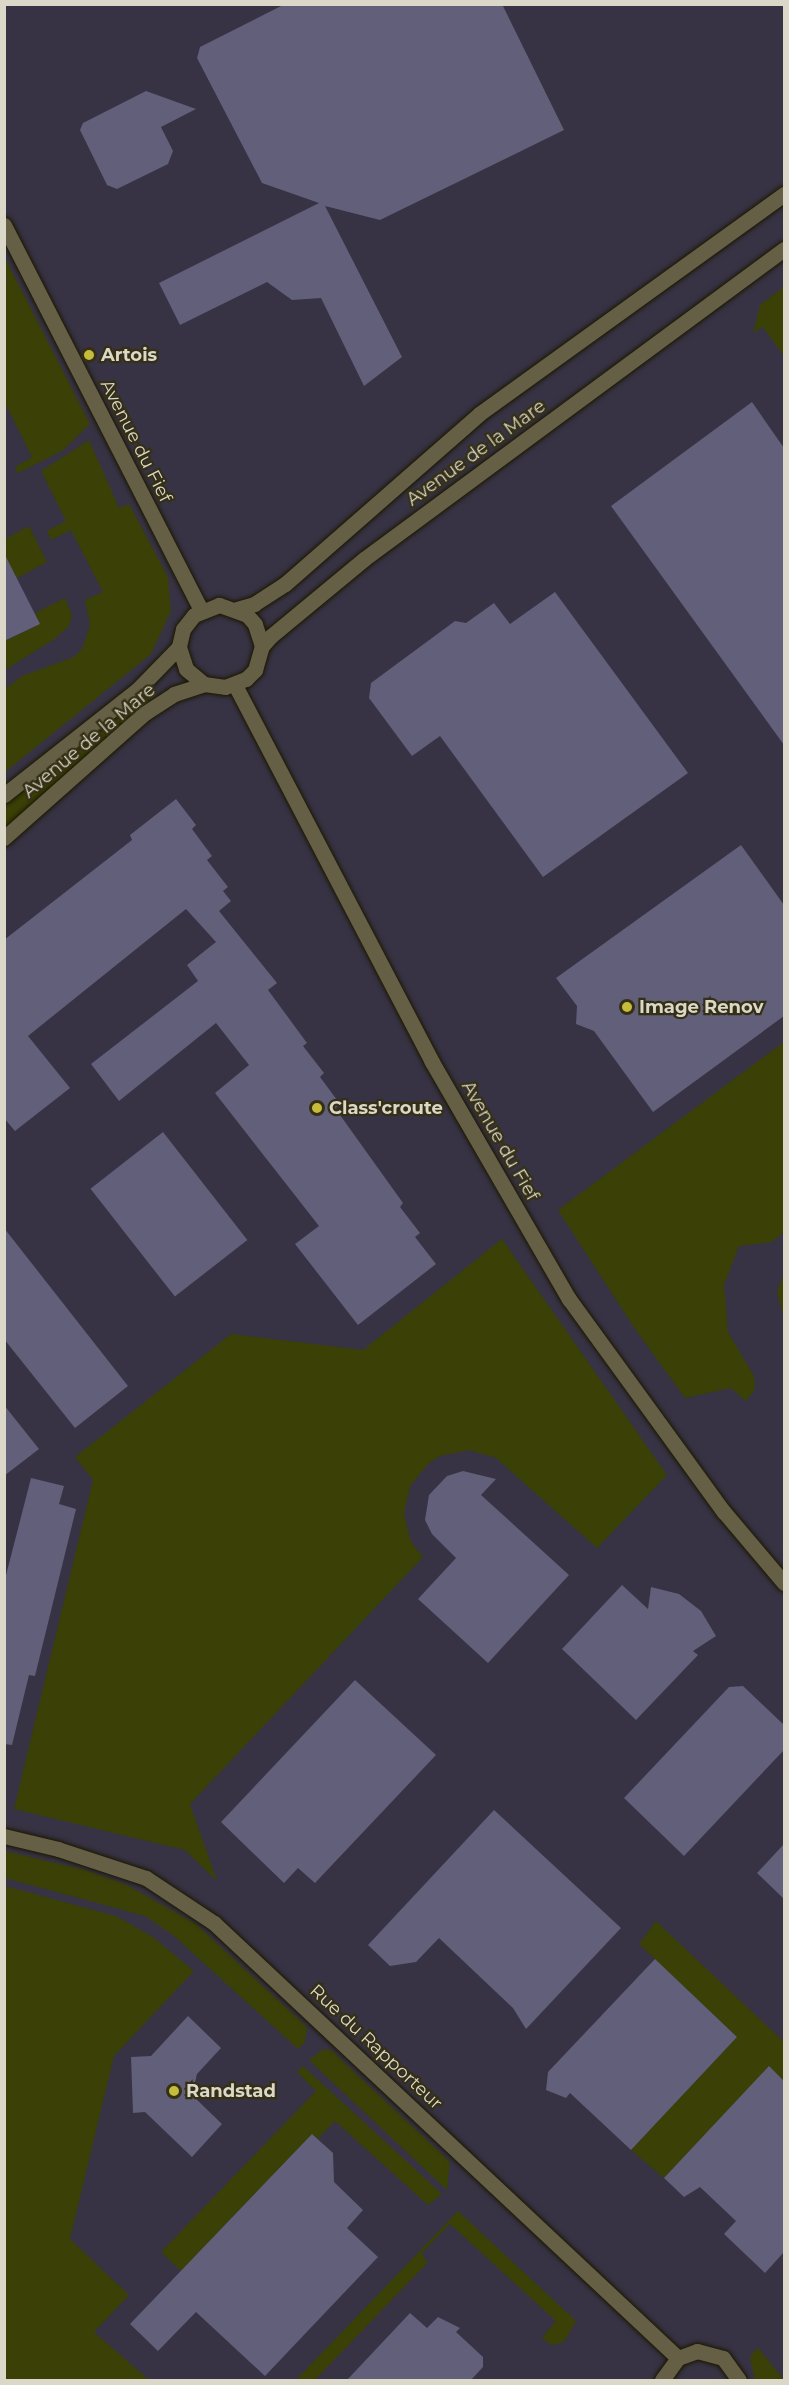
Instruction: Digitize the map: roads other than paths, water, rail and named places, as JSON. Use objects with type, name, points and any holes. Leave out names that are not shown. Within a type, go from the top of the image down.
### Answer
[{"type":"street","name":"Avenue de la Mare","points":[[237,609],[254,604],[285,584],[479,414],[784,195]]},
{"type":"street","name":"Avenue du Fief","points":[[4,225],[201,610]]},
{"type":"street","name":"Avenue de la Mare","points":[[4,838],[146,713],[174,694],[204,684],[235,685],[255,670],[262,646],[364,559],[784,249]]},
{"type":"street","points":[[201,610],[219,605],[237,609],[255,624],[262,646]]},
{"type":"street","name":"Avenue de la Mare","points":[[4,795],[137,690],[179,646],[183,629],[201,610]]},
{"type":"street","points":[[179,646],[186,669],[204,684]]},
{"type":"street","name":"Avenue du Fief","points":[[235,685],[432,1062],[569,1299],[724,1512],[784,1583]]},
{"type":"street","name":"Rue du Rapporteur","points":[[4,1836],[91,1859],[146,1878],[214,1923],[678,2358]]},
{"type":"street","points":[[662,2380],[678,2358],[697,2351],[717,2354],[729,2362],[739,2380]]},
{"type":"place","name":"Artois","points":[[89,355]]},
{"type":"place","name":"Image Renov","points":[[627,1007]]},
{"type":"place","name":"Class'croute","points":[[317,1108]]},
{"type":"place","name":"Randstad","points":[[174,2091]]}]
